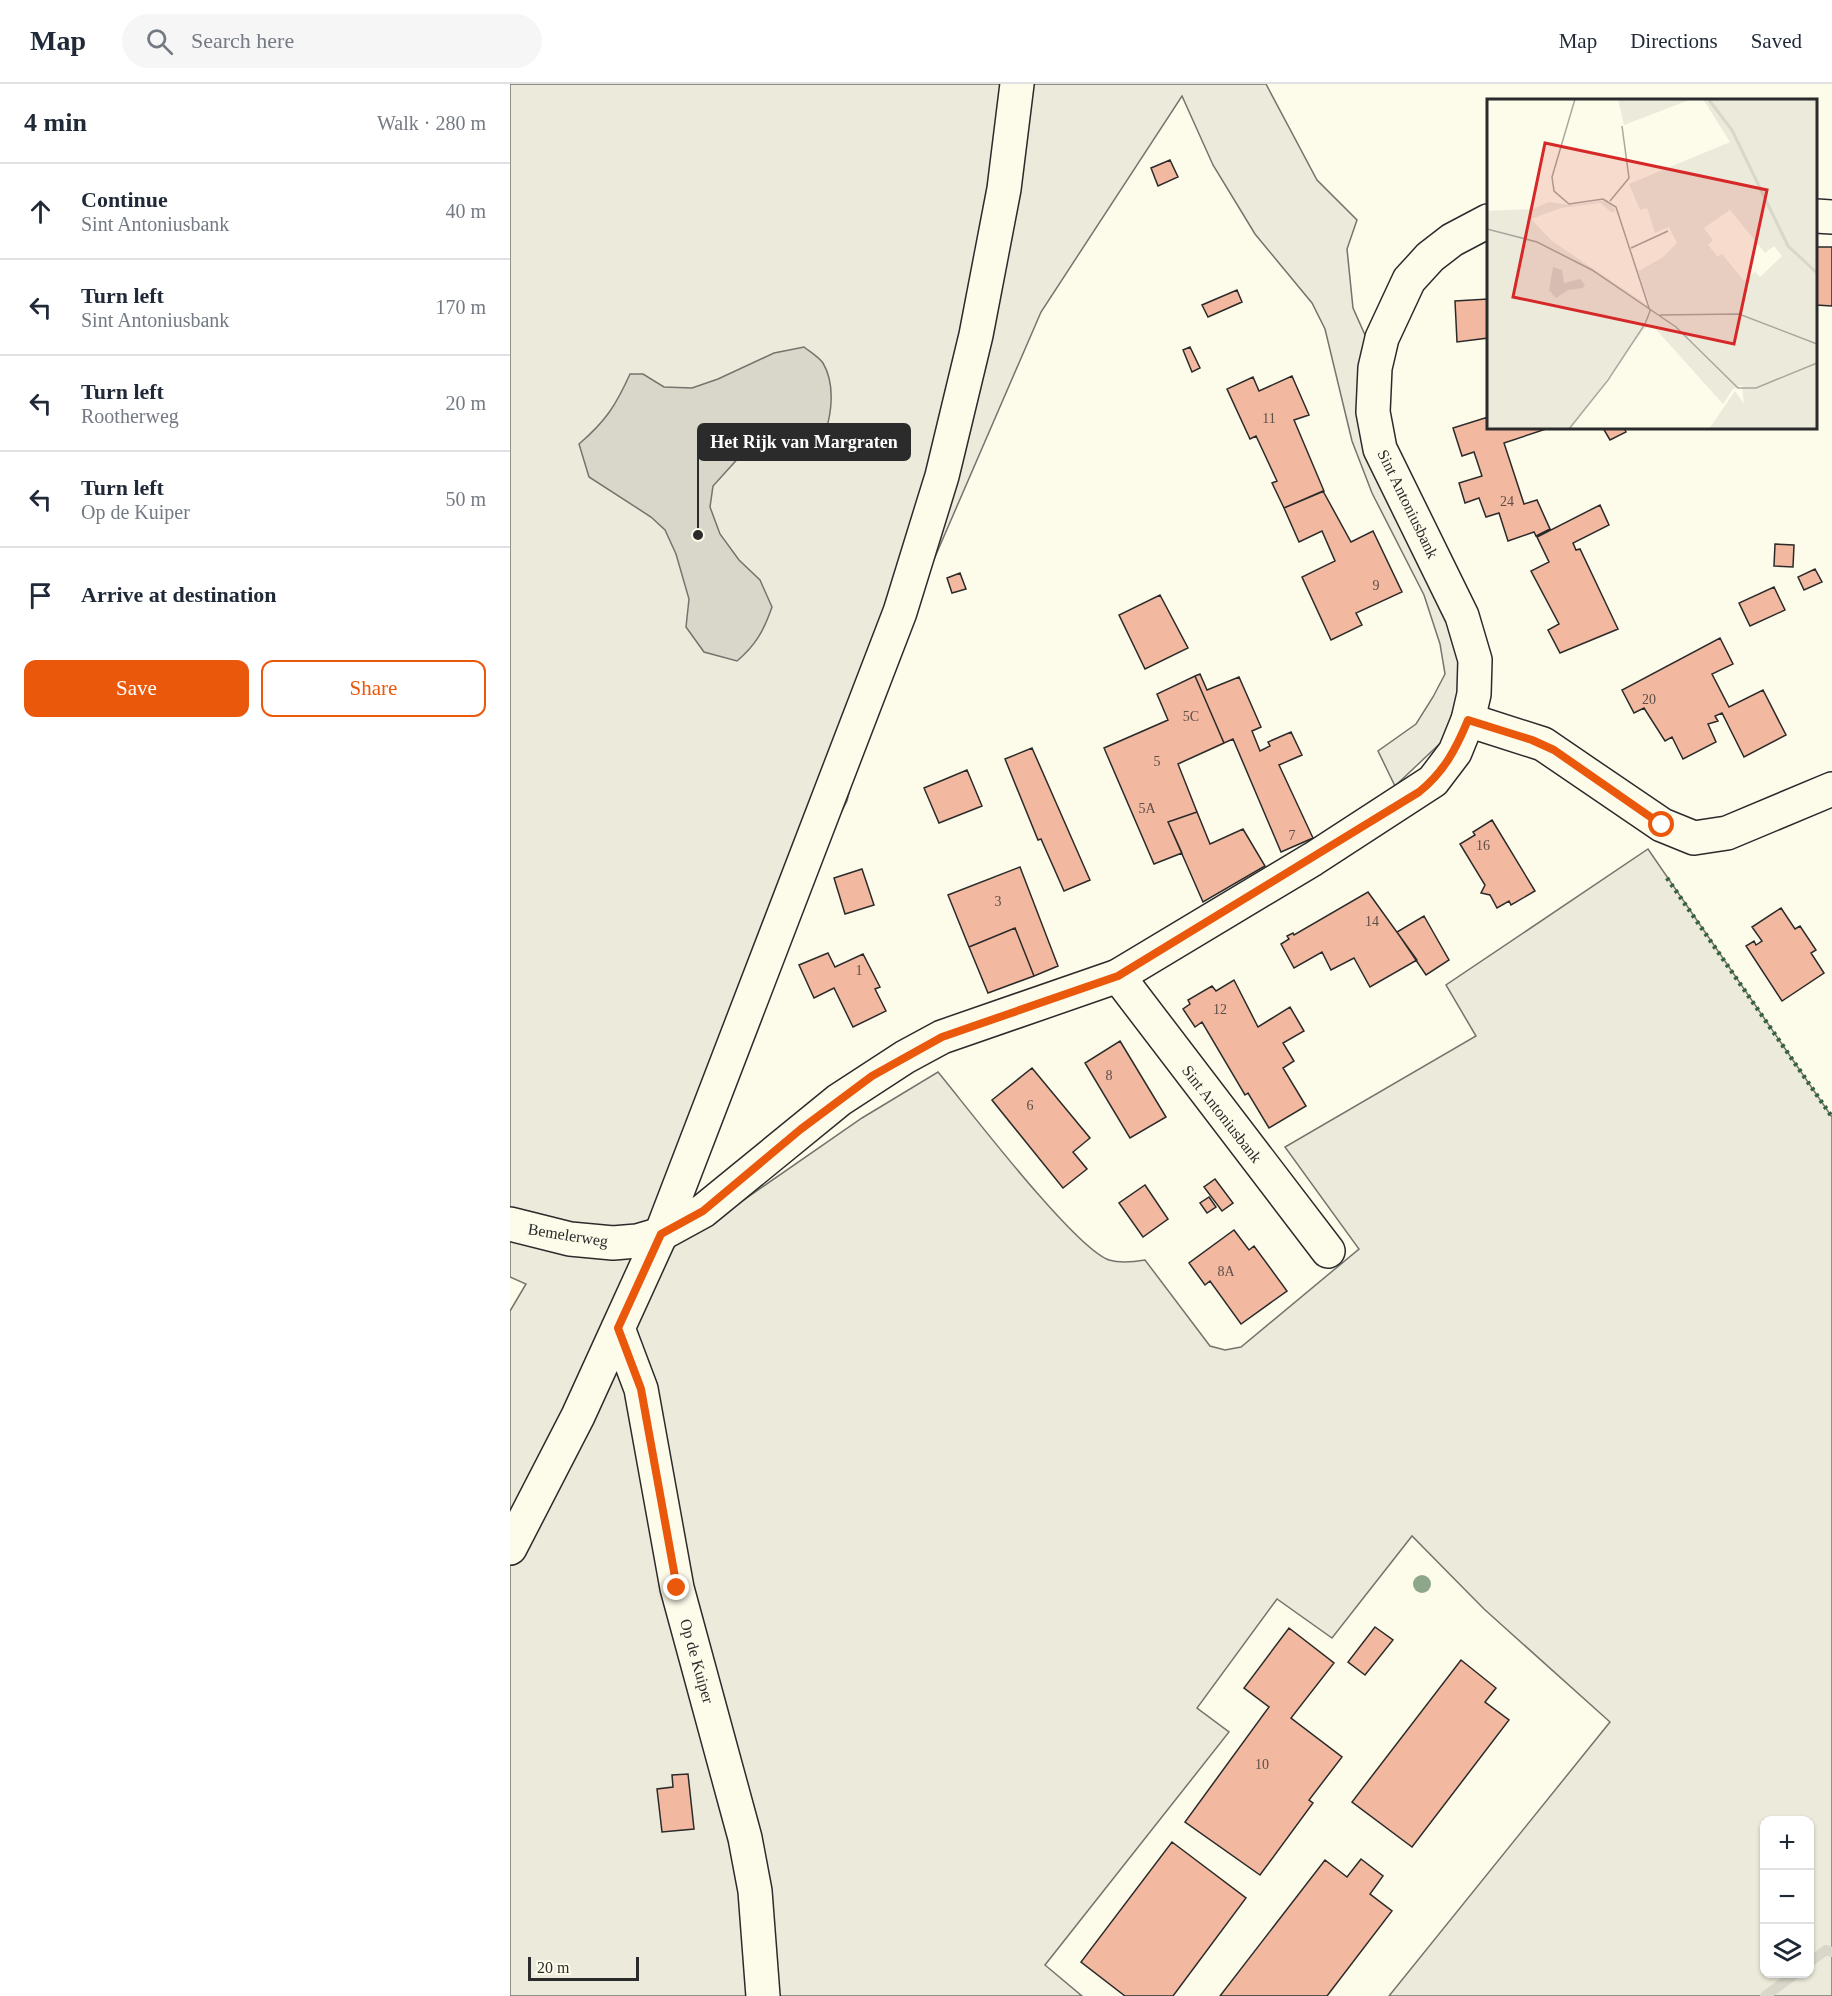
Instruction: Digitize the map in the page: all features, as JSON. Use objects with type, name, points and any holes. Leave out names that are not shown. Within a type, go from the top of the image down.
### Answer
[{"type":"street","points":[[510,1548],[578,1416],[661,1234],[810,843],[871,691],[922,546],[962,398],[990,268],[1017,84]]},
{"type":"street","points":[[1817,216],[1832,217]]},
{"type":"street","name":"Sint Antoniusbank","points":[[661,1234],[703,1211],[839,1100],[905,1057],[942,1037],[1118,976],[1419,792],[1433,781],[1455,752],[1468,720],[1475,677],[1469,633],[1380,448],[1373,412],[1373,388],[1382,338],[1409,280],[1430,257],[1452,240],[1487,222]]},
{"type":"street","points":[[1468,720],[1543,744],[1662,825],[1694,838],[1727,833],[1832,789]]},
{"type":"street","name":"Sint Antoniusbank","points":[[1118,976],[1328,1251]]},
{"type":"street","name":"Bemelerweg","points":[[510,1224],[570,1239],[613,1243],[637,1241],[661,1234]]},
{"type":"street","name":"Op de Kuiper","points":[[618,1328],[641,1389],[677,1588],[745,1838],[755,1891],[763,1996]]},
{"type":"shaded area","points":[[510,84],[1266,84],[1317,180],[1357,220],[1347,249],[1353,308],[1365,335],[1371,403],[1461,612],[1467,718],[1395,786],[1378,751],[1416,724],[1433,697],[1445,674],[1440,644],[1424,595],[1372,493],[1352,441],[1325,329],[1312,303],[1255,234],[1213,165],[1182,96],[1041,312],[919,594],[862,740],[847,801],[829,836],[666,1241],[709,1224],[862,1118],[938,1072],[1022,1175],[1072,1231],[1093,1250],[1109,1260],[1127,1262],[1145,1260],[1210,1346],[1225,1350],[1241,1347],[1359,1249],[1285,1147],[1476,1036],[1446,985],[1648,849],[1832,1117],[1832,1996],[1389,1996],[1610,1722],[1484,1609],[1412,1536],[1332,1638],[1277,1599],[1197,1708],[1229,1732],[1045,1965],[1082,1996],[510,1996],[510,1311],[526,1284],[510,1277]]},
{"type":"shaded area","points":[[804,347],[823,363],[830,384],[831,408],[821,441],[815,449],[798,452],[759,447],[743,453],[713,486],[710,507],[720,534],[739,560],[760,580],[772,607],[759,637],[737,661],[704,652],[686,627],[689,599],[676,554],[665,530],[651,517],[589,477],[579,444],[609,412],[630,374],[643,374],[664,387],[692,388],[718,379],[774,353]]},
{"type":"building","points":[[1170,160],[1178,177],[1158,186],[1151,168]]},
{"type":"building","points":[[1817,247],[1832,247],[1832,306],[1817,305]]},
{"type":"building","points":[[1237,290],[1242,302],[1208,317],[1202,305]]},
{"type":"building","points":[[1487,299],[1487,338],[1457,342],[1455,301]]},
{"type":"building","points":[[1190,347],[1200,368],[1192,372],[1183,350]]},
{"type":"building","points":[[1292,376],[1309,415],[1294,420],[1324,491],[1284,508],[1272,483],[1277,481],[1256,436],[1250,439],[1227,389],[1253,377],[1259,391]]},
{"type":"building","points":[[1487,417],[1487,429],[1546,429],[1504,443],[1524,504],[1537,500],[1550,529],[1536,536],[1534,532],[1508,541],[1499,513],[1486,517],[1479,498],[1465,503],[1459,483],[1482,476],[1474,452],[1462,456],[1453,428]]},
{"type":"building","points":[[1604,429],[1624,429],[1626,432],[1610,440]]},
{"type":"building","points":[[1323,491],[1351,542],[1373,531],[1402,592],[1356,613],[1362,625],[1331,640],[1302,577],[1335,561],[1322,531],[1299,542],[1284,508]]},
{"type":"building","points":[[1600,505],[1609,525],[1573,543],[1576,550],[1580,549],[1618,629],[1560,653],[1548,630],[1559,624],[1531,571],[1549,562],[1537,537]]},
{"type":"building","points":[[1775,544],[1794,545],[1793,567],[1774,566]]},
{"type":"building","points":[[1815,569],[1822,582],[1804,590],[1798,577]]},
{"type":"building","points":[[960,573],[966,589],[952,593],[947,578]]},
{"type":"building","points":[[1774,587],[1785,610],[1750,626],[1739,603]]},
{"type":"building","points":[[1160,595],[1188,648],[1145,669],[1119,615]]},
{"type":"building","points":[[1720,638],[1733,664],[1712,674],[1729,707],[1763,690],[1786,735],[1744,757],[1722,713],[1715,716],[1718,721],[1708,724],[1716,742],[1683,759],[1672,737],[1665,741],[1644,708],[1634,713],[1622,690]]},
{"type":"building","points":[[1200,674],[1207,690],[1239,677],[1261,727],[1252,731],[1260,751],[1270,746],[1268,742],[1291,732],[1302,755],[1279,765],[1313,838],[1281,852],[1233,739],[1224,743],[1195,676]]},
{"type":"building","points":[[1195,676],[1224,743],[1178,764],[1197,812],[1168,822],[1182,853],[1154,864],[1104,748],[1168,720],[1157,694]]},
{"type":"building","points":[[1032,748],[1090,880],[1064,891],[1041,839],[1038,840],[1005,759]]},
{"type":"building","points":[[967,770],[982,806],[939,823],[924,788]]},
{"type":"building","points":[[1197,812],[1210,844],[1243,829],[1265,866],[1203,902],[1168,822]]},
{"type":"building","points":[[1492,820],[1535,891],[1511,905],[1509,901],[1497,908],[1490,895],[1481,893],[1485,885],[1460,844]]},
{"type":"building","points":[[1020,867],[1058,966],[1034,976],[1015,928],[969,947],[948,895]]},
{"type":"building","points":[[862,869],[874,905],[845,914],[834,878]]},
{"type":"building","points":[[1368,892],[1417,960],[1370,987],[1354,958],[1331,970],[1322,952],[1294,968],[1281,944],[1289,939],[1287,936],[1293,933],[1294,935]]},
{"type":"building","points":[[1781,908],[1795,929],[1800,926],[1816,950],[1811,953],[1824,973],[1782,1001],[1746,946],[1754,941],[1756,945],[1762,941],[1752,927]]},
{"type":"building","points":[[1424,916],[1449,960],[1426,975],[1397,932]]},
{"type":"building","points":[[1015,928],[1034,976],[988,993],[969,947]]},
{"type":"building","points":[[828,953],[835,967],[863,954],[880,987],[875,989],[886,1011],[853,1027],[834,988],[814,998],[799,965]]},
{"type":"building","points":[[1234,980],[1258,1027],[1290,1007],[1304,1031],[1283,1043],[1294,1061],[1283,1068],[1306,1106],[1269,1128],[1248,1093],[1245,1095],[1202,1022],[1195,1027],[1183,1009],[1190,1004],[1188,1000],[1212,986],[1216,991]]},
{"type":"building","points":[[1120,1041],[1166,1117],[1130,1138],[1085,1063]]},
{"type":"building","points":[[1032,1068],[1090,1138],[1073,1152],[1087,1169],[1063,1188],[992,1100]]},
{"type":"building","points":[[1215,1179],[1233,1203],[1222,1211],[1204,1187]]},
{"type":"building","points":[[1145,1185],[1168,1219],[1143,1237],[1119,1203]]},
{"type":"building","points":[[1209,1197],[1216,1207],[1207,1213],[1200,1203]]},
{"type":"building","points":[[1234,1230],[1249,1250],[1254,1246],[1287,1291],[1241,1324],[1210,1281],[1205,1285],[1189,1263]]},
{"type":"building","points":[[1375,1627],[1393,1640],[1365,1675],[1348,1662]]},
{"type":"building","points":[[1289,1628],[1334,1663],[1291,1718],[1342,1757],[1309,1800],[1313,1803],[1260,1875],[1185,1822],[1269,1707],[1244,1688]]},
{"type":"building","points":[[1461,1660],[1496,1688],[1485,1702],[1509,1720],[1412,1847],[1352,1802]]},
{"type":"building","points":[[688,1774],[694,1829],[662,1832],[657,1789],[673,1787],[672,1775]]},
{"type":"building","points":[[1172,1842],[1246,1898],[1173,1996],[1125,1996],[1081,1962]]},
{"type":"building","points":[[1361,1859],[1383,1876],[1370,1894],[1392,1911],[1327,1996],[1220,1996],[1325,1860],[1347,1877]]},
{"type":"waterway","points":[[1814,1959],[1826,1950],[1832,1952]]},
{"type":"waterway","points":[[1765,1996],[1790,1978]]},
{"type":"hedge","points":[[1667,878],[1832,1117]]},
{"type":"place","name":"Het Rijk van Margraten","points":[[698,535]]},
{"type":"route","points":[[677,1588],[659,1500],[641,1389],[618,1328],[661,1234],[703,1211],[741,1182],[801,1129],[872,1076],[942,1037],[1118,976],[1313,859],[1419,792],[1433,781],[1455,752],[1468,720],[1543,744],[1662,825]]}]
